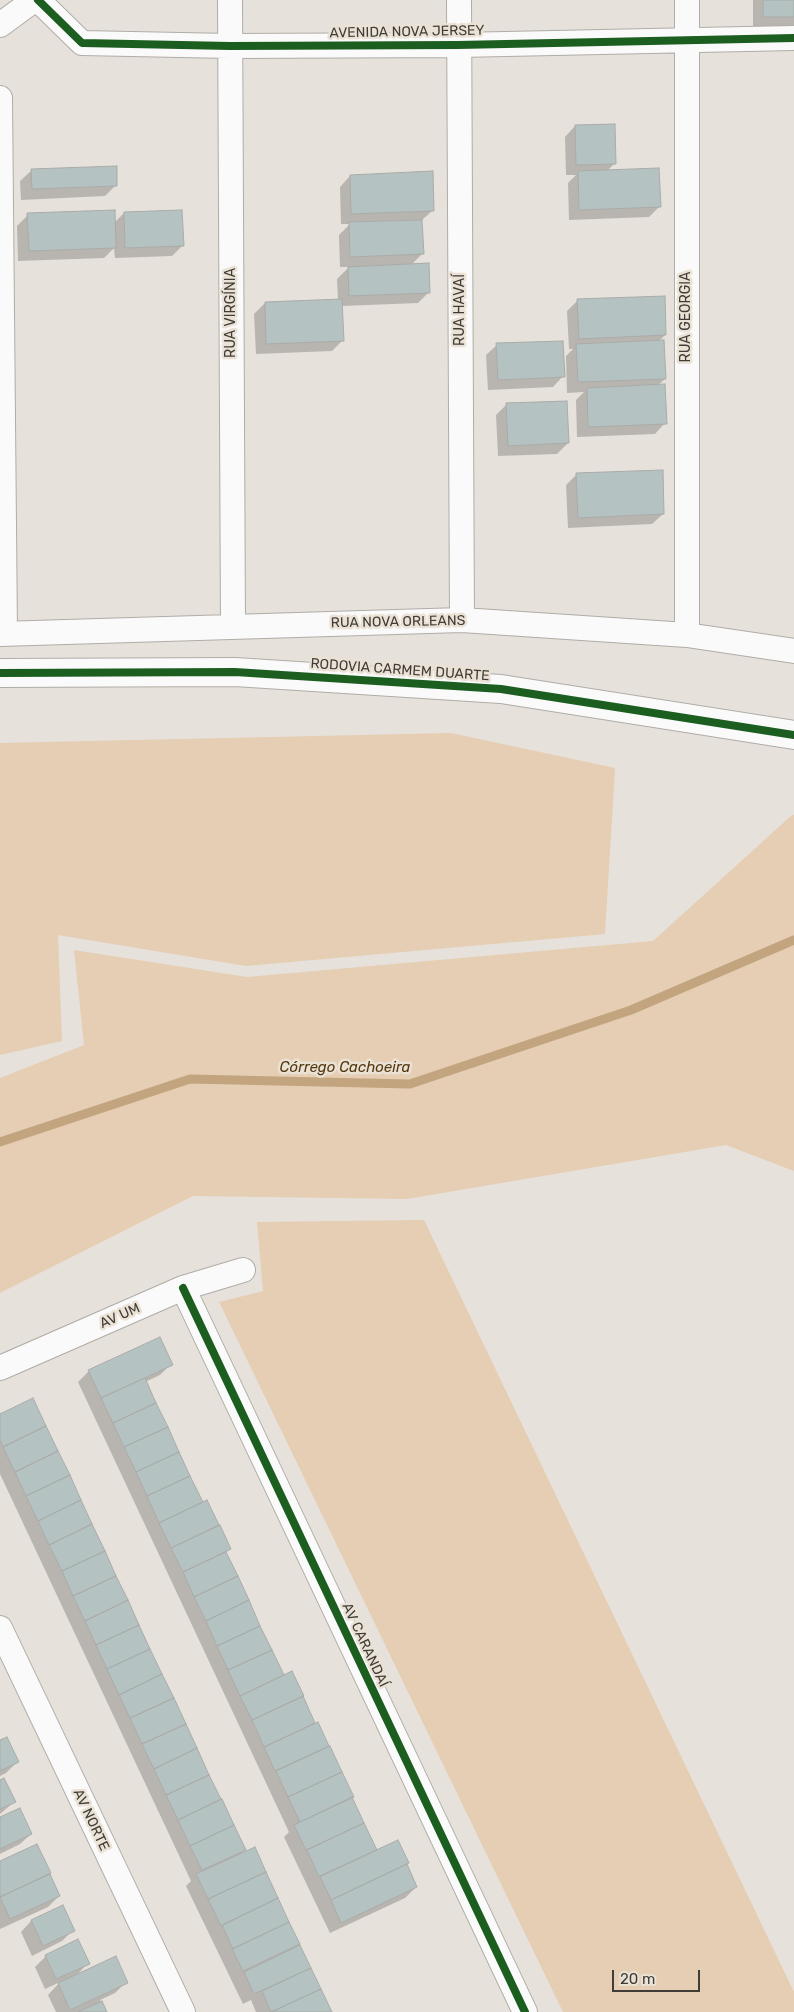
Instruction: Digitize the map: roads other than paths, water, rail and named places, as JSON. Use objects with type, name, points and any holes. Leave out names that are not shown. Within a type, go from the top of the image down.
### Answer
[{"type":"street","points":[[0,25],[36,0]]},
{"type":"street","name":"AVENIDA NOVA JERSEY","points":[[36,0],[82,43],[230,46],[458,45],[794,38]]},
{"type":"street","name":"RUA VIRGÍNIA","points":[[230,0],[233,626]]},
{"type":"street","name":"RUA HAVAÍ","points":[[459,0],[462,620]]},
{"type":"street","name":"RUA GEORGIA","points":[[686,0],[687,635]]},
{"type":"street","points":[[0,98],[2,634]]},
{"type":"street","name":"RUA NOVA ORLEANS","points":[[2,634],[462,620],[687,635],[794,651]]},
{"type":"street","name":"RODOVIA CARMEM DUARTE","points":[[0,673],[234,672],[501,689],[794,734]]},
{"type":"street","name":"AV UM","points":[[0,1368],[183,1288],[243,1270]]},
{"type":"street","name":"AV CARANDAÍ","points":[[183,1288],[525,2012]]},
{"type":"street","name":"AV NORTE","points":[[0,1628],[183,2012]]},
{"type":"waterway","name":"Córrego Cachoeira","points":[[0,1142],[190,1079],[410,1084],[631,1010],[794,940]]}]
